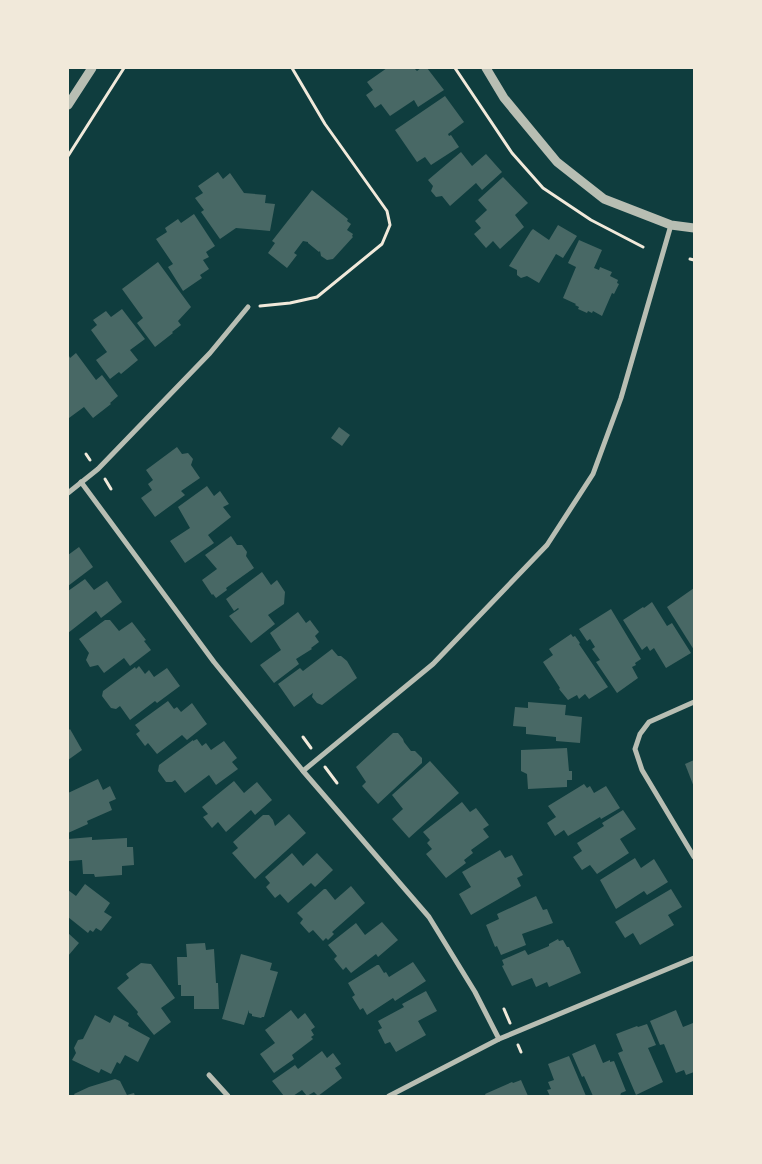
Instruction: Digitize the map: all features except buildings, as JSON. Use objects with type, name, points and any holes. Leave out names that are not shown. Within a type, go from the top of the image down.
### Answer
[{"type":"street","points":[[68,106],[92,68]]},
{"type":"street","points":[[486,68],[504,98],[557,162],[604,199],[671,225],[694,228]]},
{"type":"street","points":[[303,771],[433,664],[547,545],[592,474],[621,398],[671,225]]},
{"type":"street","points":[[68,493],[98,469],[248,308]]},
{"type":"street","points":[[81,482],[214,662],[303,771],[429,917],[475,992],[499,1039]]},
{"type":"street","points":[[694,702],[650,722],[640,734],[635,749],[642,770],[694,857]]},
{"type":"street","points":[[389,1096],[499,1039],[694,958]]},
{"type":"street","points":[[209,1074],[228,1096]]},
{"type":"path","points":[[68,156],[124,68]]},
{"type":"path","points":[[248,308],[290,303],[317,297],[382,244],[390,226],[387,211],[325,124],[292,68]]},
{"type":"path","points":[[455,68],[512,153],[543,188],[591,220],[643,247]]},
{"type":"path","points":[[690,259],[694,260]]}]
